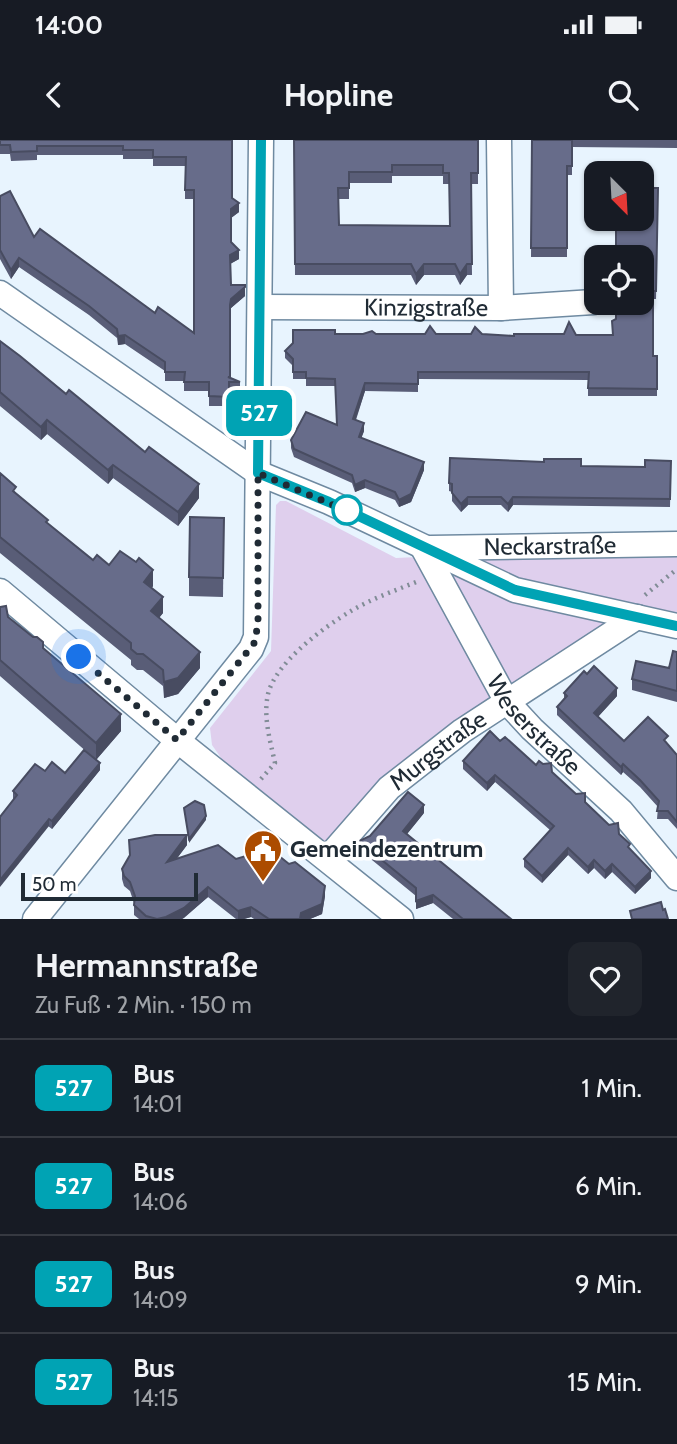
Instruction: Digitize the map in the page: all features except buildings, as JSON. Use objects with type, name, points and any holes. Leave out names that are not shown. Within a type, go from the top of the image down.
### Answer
[{"type":"street","points":[[35,919],[255,642],[258,622],[261,140]]},
{"type":"street","points":[[499,140],[502,308]]},
{"type":"street","points":[[0,293],[258,473],[329,502],[515,590],[677,626]]},
{"type":"street","name":"Kinzigstraße","points":[[260,307],[502,308],[584,303]]},
{"type":"street","name":"Neckarstraße","points":[[423,548],[677,544]]},
{"type":"street","name":"Weserstraße","points":[[423,548],[507,702],[532,729],[621,811],[677,878]]},
{"type":"street","points":[[0,591],[177,740],[401,919]]},
{"type":"street","name":"Murgstraße","points":[[327,859],[389,788],[462,731],[630,615]]},
{"type":"path","points":[[630,615],[677,569]]},
{"type":"path","points":[[247,795],[275,763],[266,720],[269,692],[293,653],[351,611],[435,573]]},
{"type":"shaded area","points":[[280,501],[286,501],[396,558],[677,545],[677,626],[637,617],[462,731],[327,859],[247,795],[212,745],[210,728],[271,651],[276,505]]},
{"type":"bus line","name":"527","points":[[261,140],[258,473],[329,502],[515,590],[677,626]]},
{"type":"place","name":"Gemeindezentrum","points":[[263,883]]},
{"type":"route","points":[[79,657],[177,740],[255,642],[258,622],[258,473],[352,513],[347,510]]}]
